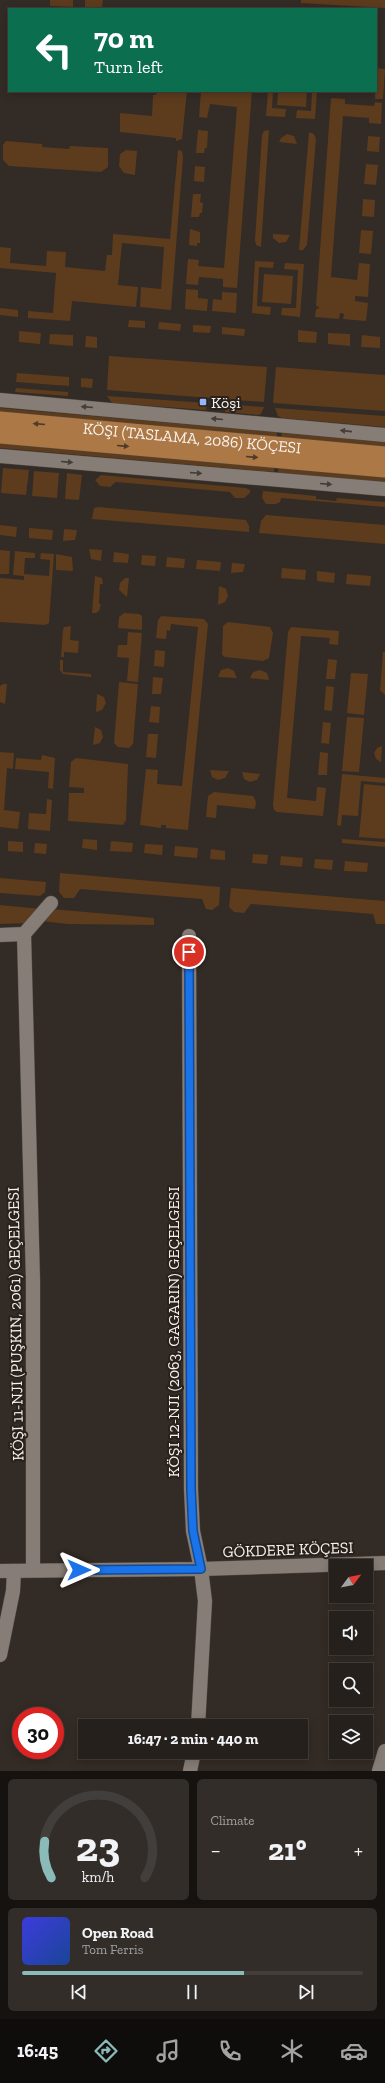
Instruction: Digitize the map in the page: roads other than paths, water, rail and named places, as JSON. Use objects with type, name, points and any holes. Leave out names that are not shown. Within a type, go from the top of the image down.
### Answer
[{"type":"main road","name":"KÖŞI (TASLAMA, 2086) KÖÇESI","points":[[0,420],[385,455]]},
{"type":"main road","name":"KÖŞI (TASLAMA, 2086) KÖÇESI","points":[[0,435],[385,469]]},
{"type":"street","points":[[0,400],[385,434]]},
{"type":"street","points":[[0,456],[385,489]]},
{"type":"street","points":[[0,934],[24,934],[51,903]]},
{"type":"street","name":"KÖŞI 11-NJI (PUŞKIN, 2061) GEÇELGESI","points":[[24,934],[33,1281],[33,1570]]},
{"type":"street","name":"KÖŞI 12-NJI (2063, GAGARIN) GEÇELGESI","points":[[189,936],[191,1489],[193,1531],[201,1569],[205,1607],[198,1719]]},
{"type":"street","name":"GÖKDERE KÖÇESI","points":[[0,1572],[33,1570],[201,1569],[385,1562]]},
{"type":"street","points":[[0,1655],[13,1591],[14,1571]]},
{"type":"street","points":[[379,1771],[385,1751]]},
{"type":"street","points":[[190,1771],[193,1759]]},
{"type":"place","name":"Köşi","points":[[203,402]]}]
